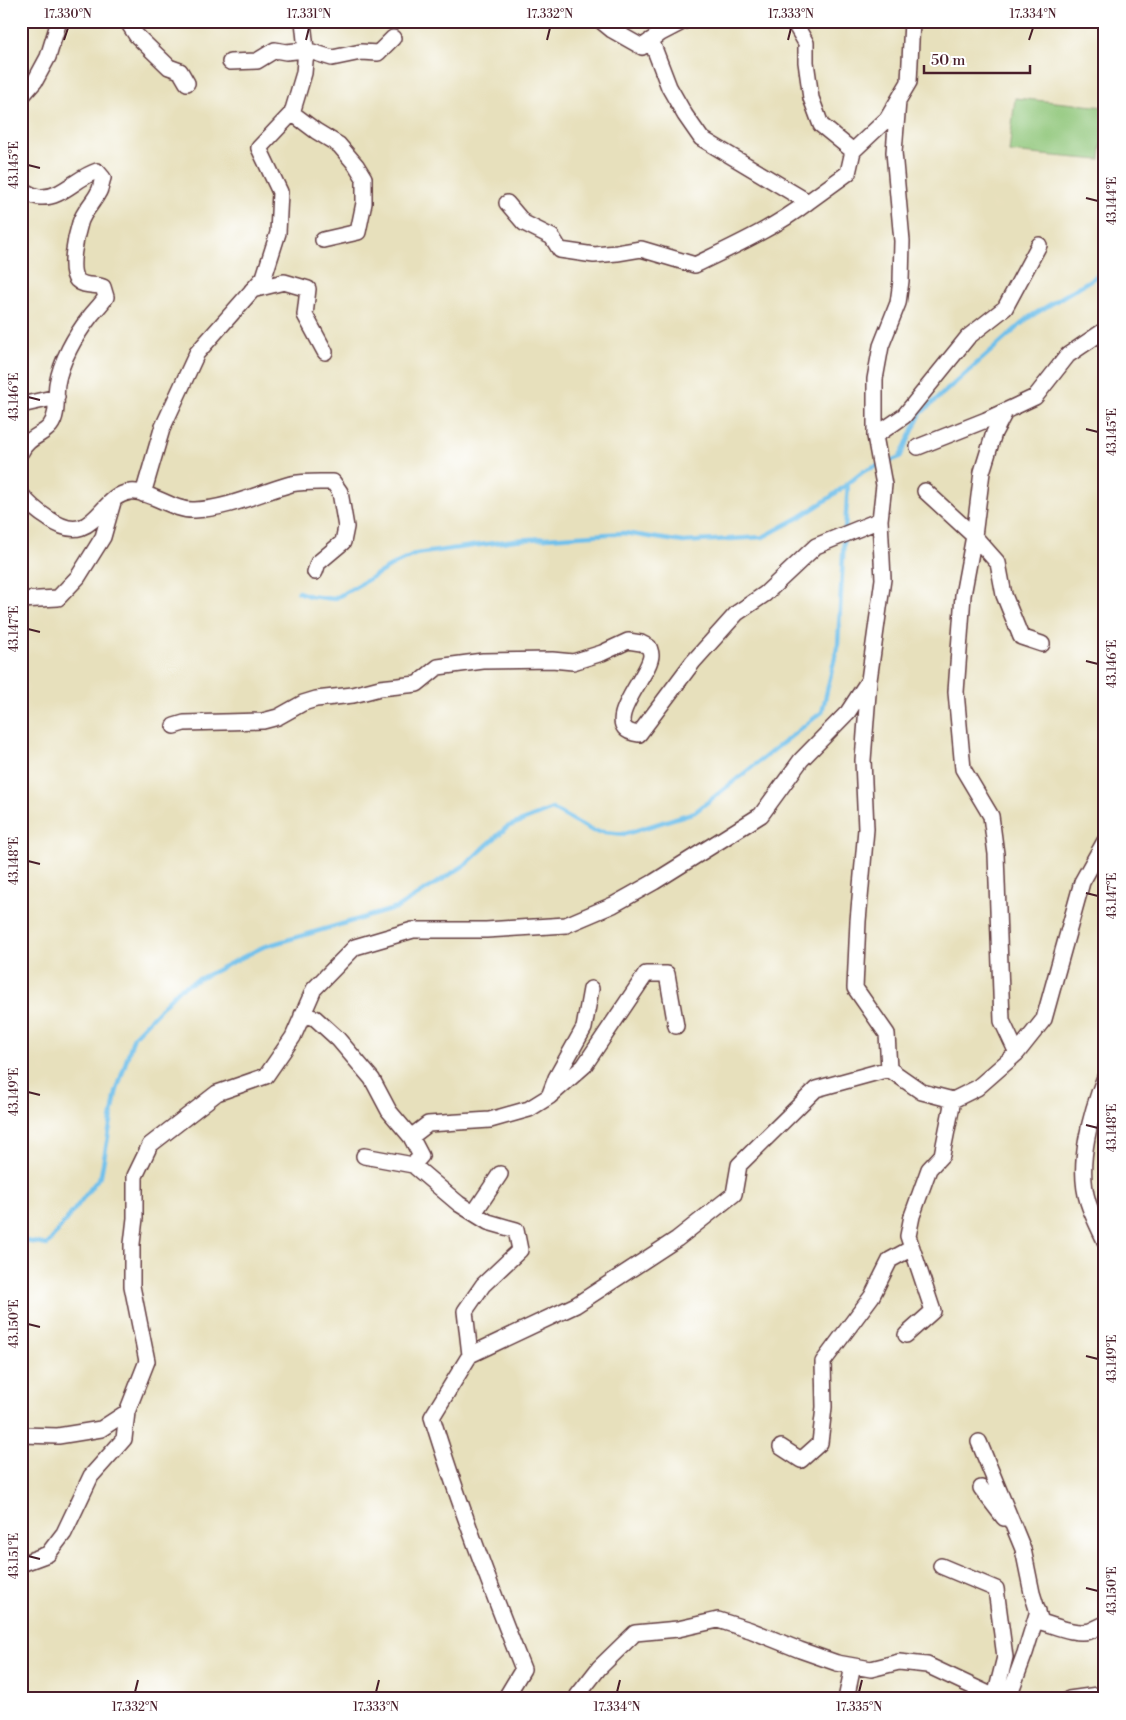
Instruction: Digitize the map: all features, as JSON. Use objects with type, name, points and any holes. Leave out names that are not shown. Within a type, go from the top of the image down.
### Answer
[{"type":"street","points":[[21,97],[35,81],[48,57],[59,21]]},
{"type":"street","points":[[126,21],[136,35],[169,67],[180,71],[187,83]]},
{"type":"street","points":[[143,494],[162,428],[197,353],[264,277],[278,233],[280,192],[260,148],[292,113],[304,73],[306,50],[303,21]]},
{"type":"street","points":[[601,21],[612,30],[642,47],[684,21]]},
{"type":"street","points":[[788,21],[795,24],[806,43],[806,62],[811,98],[821,125],[853,151]]},
{"type":"street","points":[[507,204],[524,223],[552,237],[560,250],[594,255],[617,254],[642,249],[695,265],[787,218],[848,173],[853,151],[887,119],[909,82],[912,21]]},
{"type":"street","points":[[230,62],[257,61],[274,50],[286,52],[306,50],[332,58],[361,52],[378,53],[393,38]]},
{"type":"street","points":[[652,40],[669,87],[701,138],[808,202]]},
{"type":"street","points":[[889,1069],[887,1034],[855,988],[866,830],[863,760],[869,680],[883,579],[880,520],[884,485],[876,441],[876,379],[880,346],[898,303],[901,280],[902,240],[894,152],[898,101]]},
{"type":"street","points":[[292,113],[339,145],[364,178],[364,203],[358,232],[323,240]]},
{"type":"street","points":[[21,190],[38,197],[52,196],[65,190],[88,174],[97,171],[103,178],[99,192],[80,223],[72,269],[76,280],[84,285],[103,287],[106,297],[101,306],[89,318],[68,352],[60,371],[55,413],[50,426],[34,436],[21,452]]},
{"type":"street","points":[[876,441],[904,416],[968,336],[1005,308],[1038,245]]},
{"type":"street","points":[[252,290],[284,282],[308,289],[305,315],[325,352]]},
{"type":"street","points":[[918,447],[1035,398],[1068,355],[1105,330]]},
{"type":"street","points":[[21,405],[57,397]]},
{"type":"street","points":[[1005,412],[994,433],[982,472],[974,536],[963,596],[956,692],[963,769],[991,816],[996,854],[1002,1021],[1016,1053]]},
{"type":"street","points":[[21,494],[28,504],[42,515],[59,526],[71,529],[88,524],[114,500],[127,492],[143,494],[164,503],[194,510],[242,502],[292,484],[333,482],[340,492],[346,527],[344,542],[318,563],[315,572]]},
{"type":"street","points":[[925,492],[974,536],[998,563],[1004,595],[1021,637],[1042,644]]},
{"type":"street","points":[[21,600],[58,598],[78,577],[103,537],[114,500]]},
{"type":"street","points":[[174,726],[184,723],[263,721],[278,717],[303,703],[316,699],[417,684],[438,667],[483,661],[552,660],[573,662],[602,653],[628,641],[641,643],[649,647],[651,656],[622,715],[623,725],[630,733],[639,734],[692,662],[737,612],[765,594],[816,546],[880,520]]},
{"type":"street","points":[[21,1564],[48,1554],[64,1533],[91,1476],[124,1439],[127,1412],[147,1361],[132,1286],[132,1244],[135,1218],[135,1176],[150,1145],[217,1094],[266,1076],[294,1037],[314,989],[355,947],[413,930],[504,929],[566,924],[613,905],[654,882],[761,815],[801,760],[848,712],[869,680]]},
{"type":"street","points":[[889,1069],[922,1092],[953,1100],[977,1088],[1016,1053],[1044,1019],[1082,882],[1105,841]]},
{"type":"street","points":[[411,1137],[428,1124],[490,1120],[530,1110],[550,1096],[584,1066],[646,974],[668,974],[676,1026]]},
{"type":"street","points":[[550,1096],[556,1078],[584,1028],[590,989]]},
{"type":"street","points":[[302,1015],[315,1018],[338,1039],[372,1079],[389,1111],[411,1137],[420,1156],[412,1165]]},
{"type":"street","points":[[505,1699],[523,1669],[487,1580],[452,1481],[432,1417],[470,1355],[576,1305],[678,1239],[734,1194],[739,1165],[816,1089],[889,1069]]},
{"type":"street","points":[[1105,1077],[1090,1123],[1085,1152],[1084,1177],[1087,1201],[1105,1241]]},
{"type":"street","points":[[906,1335],[933,1312],[908,1236],[912,1216],[929,1169],[942,1155],[953,1100]]},
{"type":"street","points":[[364,1156],[412,1165],[459,1204],[488,1222],[516,1230],[520,1250],[483,1286],[465,1311],[470,1355]]},
{"type":"street","points":[[474,1213],[500,1174]]},
{"type":"street","points":[[781,1446],[801,1460],[820,1443],[824,1407],[823,1362],[872,1296],[890,1260],[912,1248]]},
{"type":"street","points":[[21,1435],[58,1436],[101,1430],[127,1412]]},
{"type":"street","points":[[979,1442],[1016,1534],[1024,1549],[1032,1594],[1041,1622],[1065,1630],[1088,1631],[1105,1624]]},
{"type":"street","points":[[981,1488],[1016,1534]]},
{"type":"street","points":[[941,1566],[996,1590],[1005,1657],[1002,1698]]},
{"type":"street","points":[[1002,1698],[1025,1653],[1038,1611]]},
{"type":"street","points":[[577,1699],[599,1668],[635,1633],[678,1628],[718,1620],[838,1663],[871,1669],[899,1662],[927,1665],[1002,1698]]},
{"type":"street","points":[[846,1699],[853,1666]]},
{"type":"street","points":[[1069,1699],[1105,1694]]},
{"type":"green space","points":[[1015,98],[1105,107],[1100,160],[1009,152]]},
{"type":"waterway","points":[[298,592],[310,596],[334,599],[416,554],[515,540],[624,533],[683,542],[763,537],[828,499],[864,471],[900,457],[921,413],[1028,318],[1105,271]]},
{"type":"waterway","points":[[845,530],[848,483]]},
{"type":"waterway","points":[[21,1240],[47,1245],[101,1175],[116,1093],[134,1036],[179,989],[263,947],[397,908],[465,865],[507,827],[552,809],[593,831],[625,834],[695,812],[822,712],[838,644],[844,538]]}]
